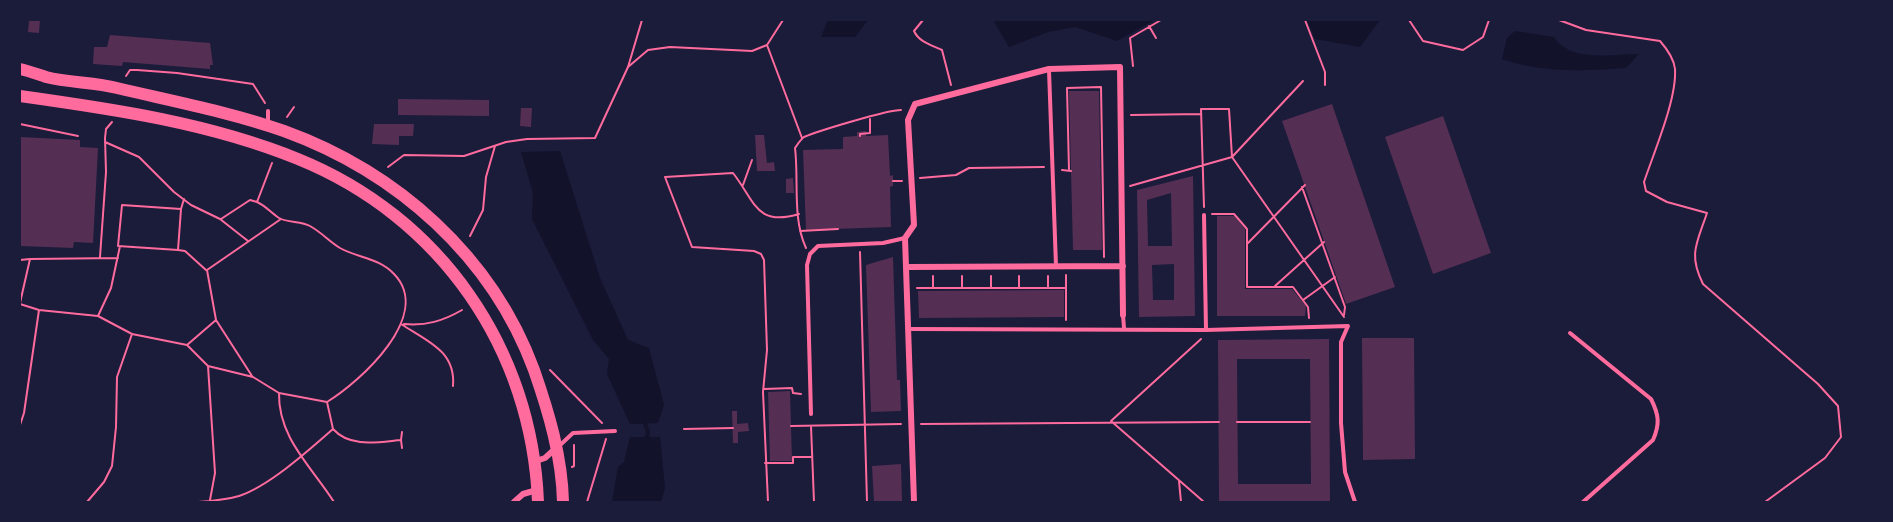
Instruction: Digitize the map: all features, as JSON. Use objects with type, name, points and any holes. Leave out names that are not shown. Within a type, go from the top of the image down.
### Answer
[{"type":"main road","points":[[20,69],[46,77],[114,87],[267,126],[326,148],[381,180],[418,206],[451,237],[494,290],[521,339],[543,395],[557,447],[563,502]]},
{"type":"main road","points":[[20,96],[151,117],[262,147],[334,175],[385,208],[445,263],[477,306],[510,364],[522,397],[536,461],[537,496]]},
{"type":"street","points":[[914,502],[908,267],[905,238],[914,225],[910,112],[915,104],[1049,69],[1120,67],[1123,116],[1124,315]]},
{"type":"street","points":[[908,267],[1123,266]]},
{"type":"street","points":[[536,461],[545,458],[557,447]]},
{"type":"street","points":[[514,502],[523,494],[537,496]]},
{"type":"lane","points":[[1049,69],[1056,266]]},
{"type":"lane","points":[[267,126],[268,111]]},
{"type":"lane","points":[[1204,214],[1206,330]]},
{"type":"lane","points":[[811,414],[807,265],[810,254],[818,246],[884,243],[905,238]]},
{"type":"lane","points":[[1124,315],[1124,328]]},
{"type":"lane","points":[[909,328],[1206,330],[1348,326],[1341,342],[1341,423],[1345,472],[1355,502]]},
{"type":"lane","points":[[1570,333],[1651,399],[1658,412],[1659,426],[1653,440],[1583,502]]},
{"type":"lane","points":[[557,447],[573,433],[615,430]]},
{"type":"path","points":[[388,167],[404,155],[464,156],[527,139],[595,138],[628,67],[642,20]]},
{"type":"path","points":[[628,67],[648,50],[670,48],[752,51],[767,45],[783,20]]},
{"type":"path","points":[[923,20],[914,31],[915,35],[923,42],[942,50],[952,87]]},
{"type":"path","points":[[1133,66],[1130,38],[1161,20]]},
{"type":"path","points":[[1305,20],[1325,72],[1325,84]]},
{"type":"path","points":[[1409,20],[1423,41],[1463,50],[1483,37],[1489,20]]},
{"type":"path","points":[[1559,20],[1586,30],[1660,41],[1670,53],[1675,68],[1673,94],[1644,182],[1646,191],[1667,202],[1707,213],[1697,243],[1694,265],[1703,284],[1818,384],[1838,406],[1841,437],[1825,458],[1766,502]]},
{"type":"path","points":[[1149,26],[1156,38]]},
{"type":"path","points":[[767,45],[802,138]]},
{"type":"path","points":[[114,87],[130,70],[231,80],[253,84],[268,111]]},
{"type":"path","points":[[1122,189],[1232,157],[1303,81]]},
{"type":"path","points":[[1069,170],[1067,88],[1101,87],[1104,266]]},
{"type":"path","points":[[287,117],[294,107]]},
{"type":"path","points":[[1309,327],[1308,307],[1293,287],[1247,287],[1246,229],[1234,214],[1204,214],[1201,109],[1229,110],[1232,157],[1344,317]]},
{"type":"path","points":[[810,254],[800,231],[795,148],[802,138],[898,110],[910,112]]},
{"type":"path","points":[[1123,116],[1202,114]]},
{"type":"path","points":[[860,136],[860,134],[870,133],[870,118]]},
{"type":"path","points":[[20,124],[78,136]]},
{"type":"path","points":[[100,256],[105,142],[139,157],[184,199],[220,219],[248,242]]},
{"type":"path","points":[[470,236],[483,210],[486,177],[495,146]]},
{"type":"path","points":[[742,185],[752,160]]},
{"type":"path","points":[[257,202],[271,165]]},
{"type":"path","points":[[893,181],[956,175],[969,168],[1052,167]]},
{"type":"path","points":[[768,502],[763,389],[767,350],[763,257],[754,251],[692,247],[665,177],[733,173],[754,206],[764,215],[774,219],[799,214]]},
{"type":"path","points":[[1247,245],[1303,186],[1345,306]]},
{"type":"path","points":[[178,250],[184,199]]},
{"type":"path","points":[[30,259],[20,303],[39,310],[98,316],[132,334],[187,345],[208,366],[253,377],[279,393],[327,402],[352,386],[383,353],[401,324],[405,307],[403,286],[394,274],[367,257],[344,250],[310,226],[281,219],[257,202],[250,200],[220,219]]},
{"type":"path","points":[[98,316],[104,309],[118,258],[122,205],[181,210]]},
{"type":"path","points":[[207,270],[281,219]]},
{"type":"path","points":[[800,231],[838,229]]},
{"type":"path","points":[[860,243],[867,502]]},
{"type":"path","points":[[1274,287],[1323,243]]},
{"type":"path","points":[[120,246],[185,250],[207,270],[216,320],[228,342],[253,377]]},
{"type":"path","points":[[20,260],[100,256],[118,258]]},
{"type":"path","points":[[1066,266],[1066,323]]},
{"type":"path","points":[[1303,300],[1335,277]]},
{"type":"path","points":[[908,288],[1066,288]]},
{"type":"path","points":[[20,425],[39,310]]},
{"type":"path","points":[[401,324],[420,326],[449,318],[462,310]]},
{"type":"path","points":[[187,345],[216,320]]},
{"type":"path","points":[[401,324],[446,355],[454,370],[453,386]]},
{"type":"path","points":[[1111,421],[1201,338],[1206,330]]},
{"type":"path","points":[[87,502],[104,482],[112,466],[116,427],[117,377],[132,334]]},
{"type":"path","points":[[208,366],[215,473],[210,502]]},
{"type":"path","points":[[763,389],[792,388],[792,393]]},
{"type":"path","points":[[279,393],[281,417],[290,442],[334,502]]},
{"type":"path","points":[[327,402],[333,429],[342,439],[354,442],[401,440]]},
{"type":"path","points":[[1111,421],[1204,502]]},
{"type":"path","points":[[791,426],[1111,421],[1219,422]]},
{"type":"path","points":[[1237,422],[1310,422]]},
{"type":"path","points":[[811,426],[814,502]]},
{"type":"path","points":[[684,429],[733,428]]},
{"type":"path","points":[[198,502],[239,496],[256,488],[302,456],[333,429]]},
{"type":"path","points":[[402,432],[402,448]]},
{"type":"path","points":[[570,468],[574,466],[573,433]]},
{"type":"path","points":[[765,463],[793,463],[793,457],[812,458]]},
{"type":"path","points":[[1179,481],[1181,502]]},
{"type":"shaded area","points":[[828,20],[868,20],[855,37],[821,37]]},
{"type":"shaded area","points":[[993,20],[1155,20],[1117,41],[1075,27],[1048,32],[1009,47]]},
{"type":"shaded area","points":[[1307,20],[1380,20],[1360,47],[1315,39]]},
{"type":"shaded area","points":[[1515,31],[1554,37],[1570,51],[1581,54],[1639,54],[1626,68],[1579,70],[1532,67],[1502,59],[1507,38]]},
{"type":"shaded area","points":[[560,151],[600,278],[628,340],[649,348],[664,405],[658,423],[630,424],[607,374],[609,359],[593,340],[532,219],[533,193],[521,152]]},
{"type":"shaded area","points":[[630,437],[660,437],[665,488],[661,502],[612,502],[618,467],[624,462]]},
{"type":"building","points":[[29,20],[40,20],[39,33],[28,32]]},
{"type":"building","points":[[110,35],[210,43],[213,65],[210,65],[210,69],[123,62],[122,66],[93,64],[94,47],[107,47]]},
{"type":"building","points":[[1069,91],[1099,91],[1102,250],[1073,250]]},
{"type":"building","points":[[398,99],[489,100],[489,116],[398,115]]},
{"type":"building","points":[[1332,104],[1395,287],[1346,304],[1282,121]]},
{"type":"building","points":[[521,108],[532,108],[531,127],[520,126]]},
{"type":"building","points":[[1443,116],[1491,253],[1433,274],[1385,137]]},
{"type":"building","points":[[374,124],[414,124],[413,136],[399,136],[399,145],[372,144]]},
{"type":"building","points":[[866,131],[866,136],[888,135],[890,176],[893,175],[893,186],[890,187],[891,227],[806,230],[803,150],[843,149],[843,137],[857,136],[857,132]]},
{"type":"building","points":[[755,135],[764,135],[767,163],[774,162],[775,171],[757,171]]},
{"type":"building","points":[[20,137],[80,140],[80,147],[98,148],[93,243],[74,242],[73,248],[20,246]]},
{"type":"building","points":[[1193,176],[1195,316],[1139,317],[1137,190]],"holes":[[[1171,193],[1172,246],[1148,246],[1147,200]],[[1174,264],[1174,300],[1153,300],[1152,265]]]},
{"type":"building","points":[[793,178],[794,193],[786,193],[786,179]]},
{"type":"building","points":[[1217,216],[1234,216],[1245,229],[1245,289],[1292,289],[1306,306],[1305,316],[1217,316]]},
{"type":"building","points":[[893,257],[897,380],[900,380],[901,411],[871,412],[866,265]]},
{"type":"building","points":[[1064,290],[1064,317],[919,318],[918,291]]},
{"type":"building","points":[[1362,338],[1414,338],[1415,459],[1363,460]]},
{"type":"building","points":[[1329,339],[1330,502],[1219,502],[1218,340]],"holes":[[[1237,359],[1310,359],[1311,484],[1238,484]]]},
{"type":"building","points":[[790,391],[792,461],[770,461],[768,392]]},
{"type":"building","points":[[732,411],[737,411],[737,424],[748,423],[749,431],[738,432],[738,443],[733,443]]},
{"type":"building","points":[[901,464],[902,502],[874,502],[872,466]]},
{"type":"waterway","points":[[644,420],[648,432],[646,442]]}]
